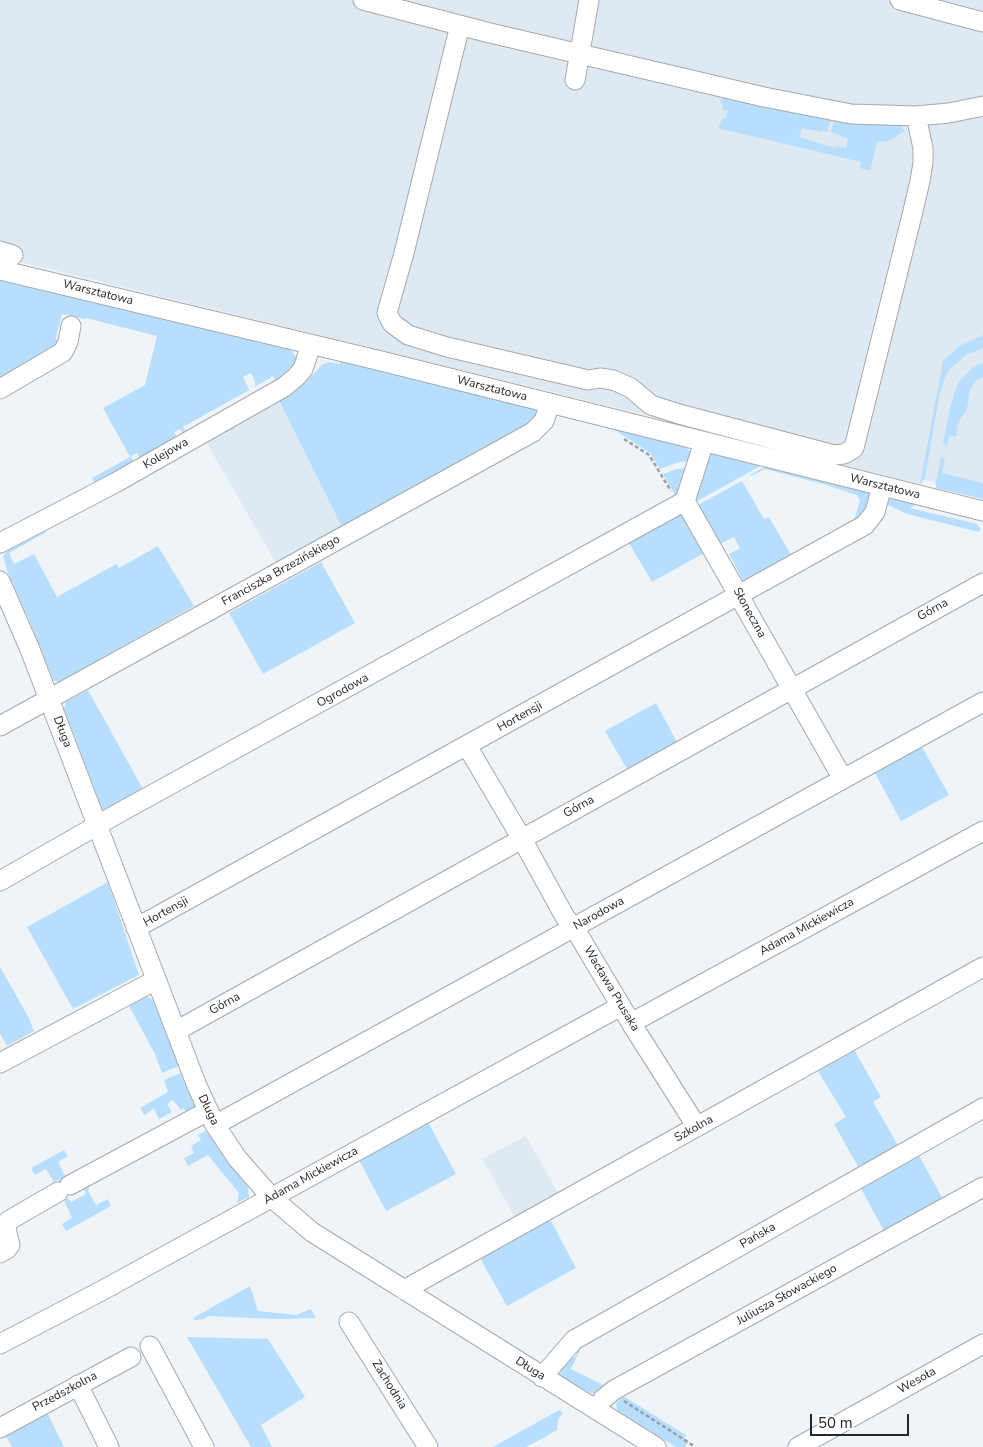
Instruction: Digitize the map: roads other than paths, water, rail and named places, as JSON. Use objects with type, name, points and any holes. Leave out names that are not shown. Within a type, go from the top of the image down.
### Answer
[{"type":"street","points":[[363,0],[580,54],[851,114],[916,116],[949,113],[983,106]]},
{"type":"street","points":[[575,80],[589,0]]},
{"type":"street","points":[[900,0],[983,22]]},
{"type":"street","points":[[460,25],[404,253],[387,314],[392,323],[408,335],[447,347],[588,380],[600,378],[613,380],[631,388],[651,405],[834,455],[844,454],[854,448],[913,211],[923,163],[923,148],[916,116]]},
{"type":"street","name":"Warsztatowa","points":[[0,270],[377,360],[983,511]]},
{"type":"street","points":[[0,389],[60,354],[66,348],[71,326]]},
{"type":"street","name":"Kolejowa","points":[[0,543],[115,483],[284,387],[303,368],[311,345]]},
{"type":"street","name":"Franciszka Brzezińskiego","points":[[0,726],[534,432],[544,421],[550,404]]},
{"type":"street","points":[[678,497],[704,442]]},
{"type":"street","name":"Hortensji","points":[[136,928],[867,523],[875,512],[882,486]]},
{"type":"street","name":"Słoneczna","points":[[678,497],[740,595],[843,779]]},
{"type":"street","name":"Ogrodowa","points":[[0,881],[678,497]]},
{"type":"street","name":"Długa","points":[[0,581],[29,647],[156,980],[211,1118],[238,1158],[272,1198],[312,1232],[656,1447]]},
{"type":"street","name":"Górna","points":[[176,1031],[792,688],[981,589]]},
{"type":"street","name":"Narodowa","points":[[0,1254],[10,1245],[6,1229],[8,1221],[64,1188],[211,1118],[573,928],[983,702]]},
{"type":"street","name":"Wacława Prusaka","points":[[467,746],[565,917],[697,1127]]},
{"type":"street","name":"Adama Mickiewicza","points":[[631,1023],[983,831]]},
{"type":"street","name":"Szkolna","points":[[404,1290],[983,967]]},
{"type":"street","points":[[0,1063],[156,980]]},
{"type":"street","name":"Adama Mickiewicza","points":[[0,1344],[103,1290],[621,1006]]},
{"type":"street","name":"Pańska","points":[[542,1377],[574,1340],[983,1108]]},
{"type":"street","name":"Juliusza Słowackiego","points":[[596,1410],[603,1399],[614,1390],[983,1186]]},
{"type":"street","name":"Zachodnia","points":[[349,1322],[428,1447]]},
{"type":"street","name":"Wesoła","points":[[798,1447],[983,1344]]},
{"type":"street","points":[[150,1346],[204,1447]]},
{"type":"street","name":"Przedszkolna","points":[[0,1428],[131,1357]]},
{"type":"street","points":[[78,1385],[109,1447]]}]
